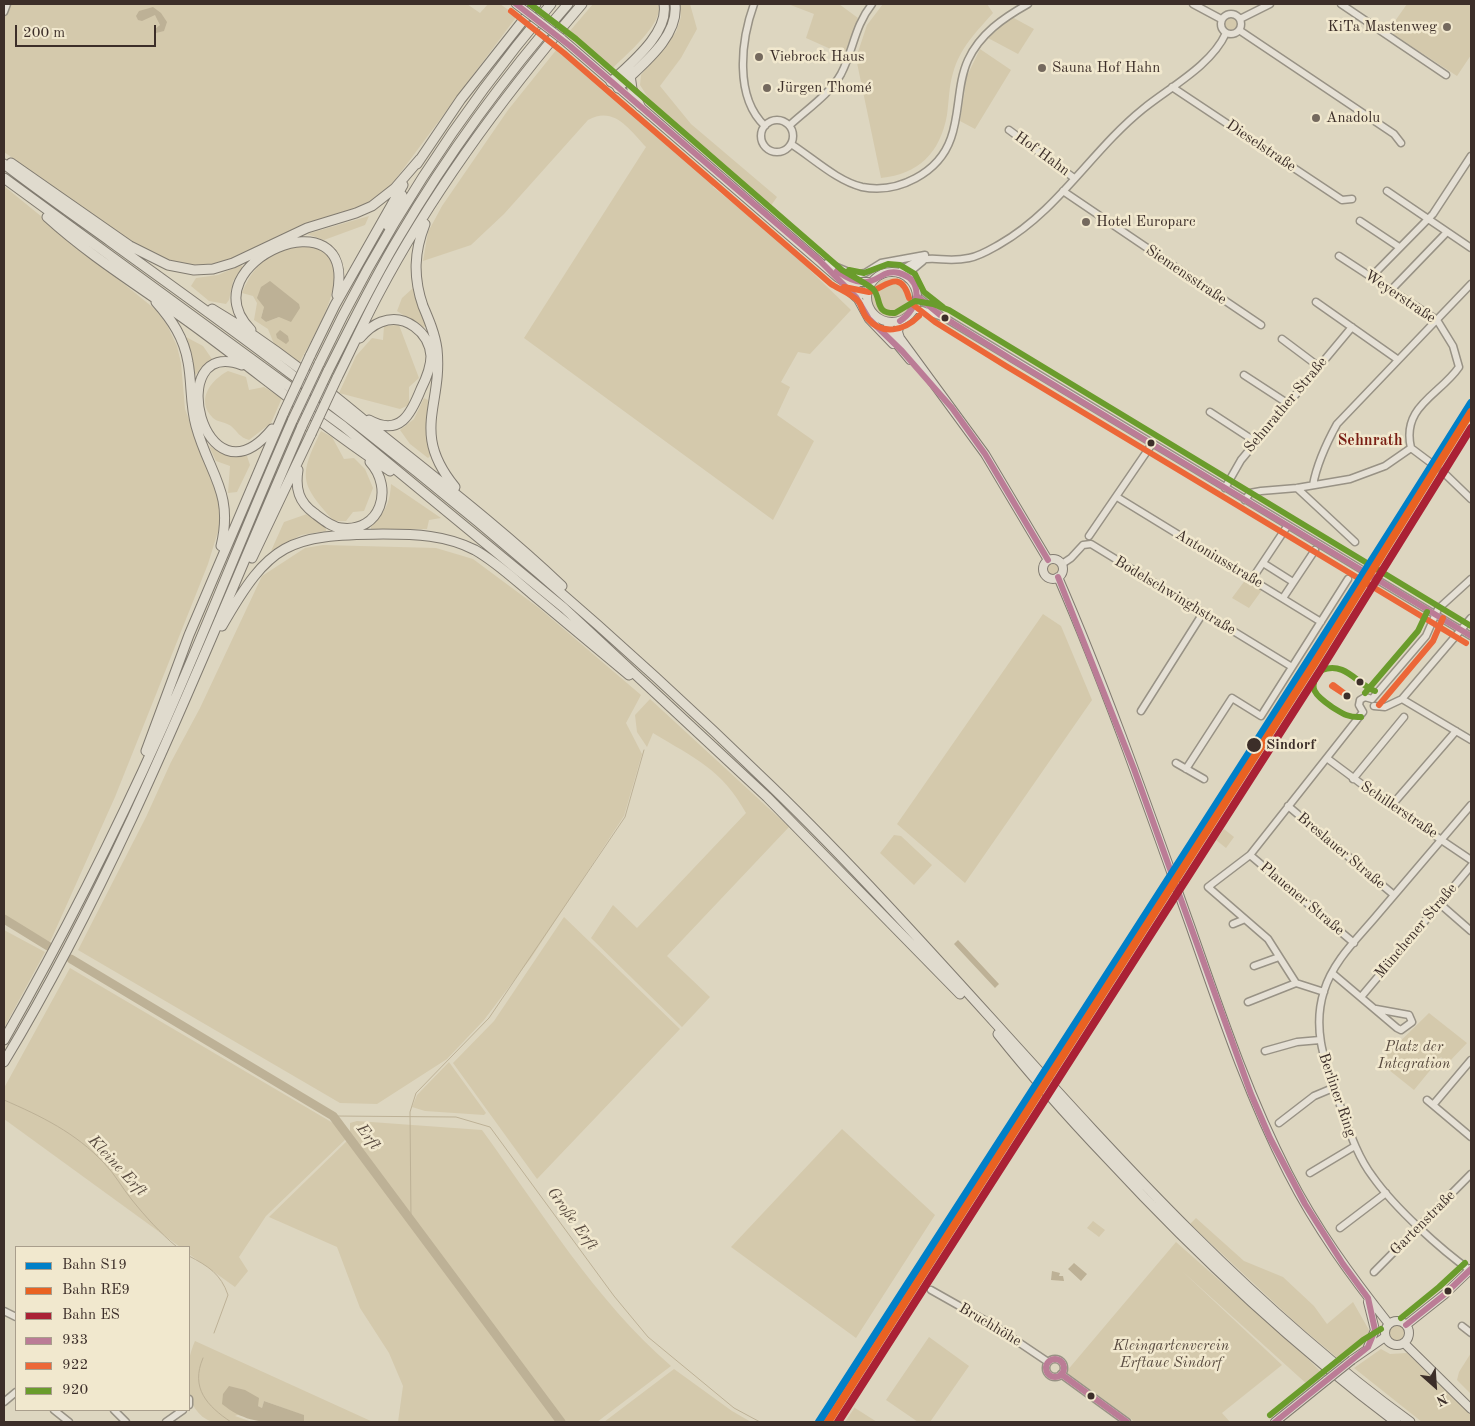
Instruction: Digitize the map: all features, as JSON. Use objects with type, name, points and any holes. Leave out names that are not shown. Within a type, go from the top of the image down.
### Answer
[{"type":"highway","points":[[129,801],[168,688],[214,573],[282,416],[334,305],[388,208],[420,159],[461,99],[536,4]]},
{"type":"highway","points":[[4,1040],[67,927],[129,801],[161,732],[293,419],[319,364],[383,242],[452,134],[551,4]]},
{"type":"highway","points":[[4,1062],[56,972],[115,856],[179,719],[302,426],[372,286],[429,187],[486,106],[568,4]]},
{"type":"highway","points":[[218,634],[379,292],[431,208],[490,119],[582,4]]},
{"type":"highway","points":[[615,85],[658,32],[665,17],[664,4]]},
{"type":"highway","points":[[615,85],[630,75],[668,35],[675,18],[675,4]]},
{"type":"highway","points":[[630,75],[632,89],[640,106]]},
{"type":"highway","points":[[4,158],[130,246],[168,265],[194,270],[233,263],[307,228],[356,213],[372,206],[395,188],[420,159]]},
{"type":"highway","points":[[383,242],[392,217],[420,159]]},
{"type":"highway","points":[[4,164],[305,384],[466,512],[599,624]]},
{"type":"highway","points":[[6,180],[56,224],[149,295],[252,368],[360,451],[434,500]]},
{"type":"highway","points":[[6,180],[265,368],[434,500],[564,608],[684,718],[835,864],[996,1031],[1026,1070],[1188,1242],[1284,1332],[1396,1422]]},
{"type":"highway","points":[[431,208],[420,238],[415,264],[418,289],[433,333],[438,357],[430,432],[438,461],[464,499]]},
{"type":"highway","points":[[260,340],[248,327],[240,314],[237,302],[238,290],[243,275],[252,264],[284,245],[307,240],[318,243],[332,255],[339,276],[334,305]]},
{"type":"highway","points":[[173,286],[260,340],[358,414],[464,499],[520,547],[599,624],[768,782],[841,856],[1103,1141],[1193,1235],[1308,1341],[1410,1422]]},
{"type":"highway","points":[[149,295],[172,322],[184,345],[196,427],[219,481],[224,499],[224,532],[214,573]]},
{"type":"highway","points":[[355,342],[370,328],[381,322],[400,320],[421,332],[428,343],[430,355],[428,375],[412,410],[404,420],[394,425],[385,425],[374,423],[358,414]]},
{"type":"highway","points":[[252,368],[235,362],[224,361],[210,367],[202,375],[198,386],[199,406],[206,434],[223,447],[235,450],[246,449],[261,441],[282,416]]},
{"type":"highway","points":[[300,458],[296,480],[297,491],[306,508],[329,524],[341,528],[356,527],[375,515],[380,506],[383,487],[378,470],[360,451]]},
{"type":"highway","points":[[206,652],[244,588],[259,569],[274,556],[298,542],[343,534],[420,535],[446,539],[475,550],[492,560],[644,688],[684,718]]},
{"type":"main road","points":[[516,4],[561,38],[710,168],[823,262],[848,279],[861,282],[872,282],[884,274],[898,273],[908,279],[917,296],[913,310],[900,321],[887,322],[872,313],[867,296],[872,282]]},
{"type":"main road","points":[[823,262],[858,299],[869,319],[902,351]]},
{"type":"main road","points":[[837,277],[867,296]]},
{"type":"main road","points":[[900,321],[898,332],[900,338],[986,454],[1048,560]]},
{"type":"main road","points":[[887,322],[895,342],[952,408]]},
{"type":"main road","points":[[1048,560],[1057,560],[1062,564],[1063,570],[1058,577],[1049,578],[1043,572],[1044,564],[1048,560]]},
{"type":"main road","points":[[1058,577],[1103,686],[1228,1032],[1263,1120],[1305,1204],[1343,1264],[1388,1324]]},
{"type":"main road","points":[[1406,1325],[1445,1294],[1471,1270]]},
{"type":"main road","points":[[1368,1298],[1375,1327],[1368,1347]]},
{"type":"main road","points":[[1388,1324],[1399,1322],[1406,1325]]},
{"type":"main road","points":[[1388,1324],[1385,1330],[1385,1337],[1393,1345],[1404,1342],[1408,1334],[1406,1325]]},
{"type":"main road","points":[[1275,1422],[1368,1347],[1385,1337]]},
{"type":"main road","points":[[1404,1342],[1471,1410]]},
{"type":"street","points":[[4,12],[8,4]]},
{"type":"street","points":[[754,4],[742,52],[748,104],[754,116],[765,126]]},
{"type":"street","points":[[790,125],[826,92],[841,74],[858,23],[872,4]]},
{"type":"street","points":[[791,144],[843,179],[862,186],[895,186],[924,174],[940,158],[950,141],[968,60],[992,28],[1028,4]]},
{"type":"street","points":[[1193,4],[1221,19]]},
{"type":"street","points":[[1240,18],[1270,4]]},
{"type":"street","points":[[1341,4],[1351,7],[1446,75]]},
{"type":"street","points":[[1239,30],[1233,34],[1226,33],[1221,27],[1221,19],[1224,15],[1233,13],[1240,18]]},
{"type":"street","points":[[1239,30],[1240,18]]},
{"type":"street","points":[[1239,30],[1394,134],[1401,143]]},
{"type":"street","points":[[898,273],[914,261],[923,258],[968,258],[1000,244],[1034,220],[1117,131],[1212,53],[1226,33]]},
{"type":"street","name":"Dieselstraße","points":[[1172,87],[1342,200],[1352,199]]},
{"type":"street","points":[[777,120],[790,125],[793,134],[791,144],[778,152],[768,149],[762,136],[765,126],[777,120]]},
{"type":"street","name":"Hof Hahn","points":[[1009,130],[1074,178]]},
{"type":"street","points":[[1371,277],[1433,214],[1471,156]]},
{"type":"street","name":"Siemensstraße","points":[[1063,191],[1261,325]]},
{"type":"street","points":[[1387,191],[1471,248]]},
{"type":"street","points":[[1360,221],[1399,247]]},
{"type":"street","points":[[1391,290],[1447,232]]},
{"type":"street","points":[[823,262],[856,275],[881,263],[912,256],[933,255],[943,258]]},
{"type":"street","name":"Weyerstraße","points":[[1339,256],[1437,320],[1453,346],[1459,367],[1453,376],[1419,406],[1413,416],[1411,448]]},
{"type":"street","points":[[908,279],[911,271],[923,261],[943,258]]},
{"type":"street","points":[[1313,485],[1322,454],[1337,424],[1397,359],[1471,284]]},
{"type":"street","points":[[917,296],[940,315],[1364,571]]},
{"type":"street","points":[[1316,302],[1397,359]]},
{"type":"street","points":[[913,310],[940,315]]},
{"type":"street","name":"Sehnrather Straße","points":[[1225,488],[1241,460],[1352,327]]},
{"type":"street","points":[[1282,339],[1318,366]]},
{"type":"street","points":[[1244,375],[1287,403]]},
{"type":"street","points":[[1210,412],[1256,442]]},
{"type":"street","points":[[1089,536],[1152,444]]},
{"type":"street","points":[[1245,500],[1250,493],[1260,491],[1297,488],[1350,479],[1385,466],[1411,448],[1431,463]]},
{"type":"street","points":[[1442,472],[1471,499]]},
{"type":"street","points":[[1297,488],[1355,542]]},
{"type":"street","name":"Antoniusstraße","points":[[1117,496],[1321,622]]},
{"type":"street","points":[[1252,579],[1286,528]]},
{"type":"street","name":"Bodelschwinghstraße","points":[[1062,564],[1076,554],[1083,545],[1089,544],[1292,667]]},
{"type":"street","points":[[1283,598],[1315,550]]},
{"type":"street","points":[[1263,563],[1294,582]]},
{"type":"street","points":[[1186,769],[1232,698],[1261,716],[1348,579]]},
{"type":"street","points":[[1376,579],[1471,636]]},
{"type":"street","points":[[1324,992],[1296,983],[1268,939],[1208,887],[1250,855],[1328,759],[1361,710],[1359,702],[1368,698],[1426,636],[1440,606],[1471,580]]},
{"type":"street","points":[[1141,711],[1203,613]]},
{"type":"street","points":[[1368,698],[1374,706],[1385,707],[1402,699],[1471,618]]},
{"type":"street","points":[[1402,699],[1471,740]]},
{"type":"street","points":[[1361,710],[1370,712],[1374,706]]},
{"type":"street","points":[[1353,779],[1404,717]]},
{"type":"street","points":[[1391,806],[1456,731]]},
{"type":"street","name":"Schillerstraße","points":[[1328,759],[1391,806],[1471,860]]},
{"type":"street","points":[[1176,763],[1204,780]]},
{"type":"street","name":"Berliner Ring","points":[[1471,805],[1354,943],[1332,973],[1324,992],[1320,1016],[1320,1040],[1324,1062],[1355,1146],[1367,1169],[1420,1228],[1471,1270]]},
{"type":"street","name":"Breslauer Straße","points":[[1288,806],[1394,895]]},
{"type":"street","name":"Plauener Straße","points":[[1250,855],[1354,943]]},
{"type":"street","name":"Münchener Straße","points":[[1360,997],[1471,866]]},
{"type":"street","points":[[1440,904],[1471,930]]},
{"type":"street","points":[[1233,924],[1245,920]]},
{"type":"street","points":[[1254,966],[1279,957]]},
{"type":"street","points":[[1332,973],[1401,1030],[1412,1022],[1409,1015],[1376,1008]]},
{"type":"street","points":[[1248,1002],[1296,983]]},
{"type":"street","points":[[1265,1051],[1297,1042],[1320,1040]]},
{"type":"street","points":[[1433,1105],[1471,1060]]},
{"type":"street","points":[[1279,1123],[1314,1096],[1333,1088]]},
{"type":"street","points":[[1427,1100],[1471,1137]]},
{"type":"street","points":[[1310,1173],[1355,1146]]},
{"type":"street","name":"Gartenstraße","points":[[1374,1272],[1412,1233],[1420,1228],[1471,1174]]},
{"type":"street","points":[[1340,1228],[1386,1192]]},
{"type":"street","name":"Bruchhöhe","points":[[931,1290],[993,1325],[1048,1362]]},
{"type":"street","points":[[1462,1326],[1471,1334]]},
{"type":"street","name":"Bruchhöhe","points":[[1053,1359],[1060,1361],[1064,1368],[1061,1374],[1056,1376],[1050,1375],[1047,1371],[1048,1362],[1053,1359]]},
{"type":"street","name":"Bruchhöhe","points":[[1061,1374],[1127,1422]]},
{"type":"street","points":[[55,1411],[69,1422]]},
{"type":"street","points":[[115,1411],[126,1422]]},
{"type":"street","points":[[166,1422],[179,1411]]},
{"type":"green space","points":[[4,4],[467,4],[480,13],[488,4],[500,4],[517,16],[392,184],[381,196],[360,208],[304,225],[219,265],[180,266],[137,246],[4,152]]},
{"type":"green space","points":[[593,4],[659,4],[659,12],[650,30],[612,69],[569,32]]},
{"type":"green space","points":[[679,4],[690,4],[697,29],[681,58],[660,86],[691,124],[777,197],[770,207],[654,107],[640,85],[641,75],[676,32],[681,17]]},
{"type":"green space","points":[[788,4],[839,4],[858,18],[844,55],[806,38],[814,14]]},
{"type":"green space","points":[[883,4],[987,4],[993,13],[969,41],[956,64],[944,128],[933,151],[917,166],[906,172],[881,178],[856,58],[867,25]]},
{"type":"green space","points":[[1407,4],[1471,4],[1471,55],[1457,76],[1388,31]]},
{"type":"green space","points":[[1012,17],[1034,29],[1018,54],[988,38]]},
{"type":"green space","points":[[1231,17],[1236,19],[1238,24],[1236,29],[1231,31],[1226,29],[1224,24],[1226,19]]},
{"type":"green space","points":[[557,49],[563,51],[716,181],[713,187],[781,242],[851,310],[810,354],[798,352],[781,382],[790,387],[777,415],[814,441],[773,520],[524,338],[646,147],[627,126],[613,117],[597,116],[588,120],[504,214],[471,245],[423,261],[428,232],[442,206],[508,110]]},
{"type":"green space","points":[[980,49],[1011,70],[975,129],[960,121],[967,76]]},
{"type":"green space","points":[[4,186],[156,310],[167,325],[177,346],[181,363],[185,409],[220,503],[220,525],[208,564],[115,797],[50,942],[4,916]]},
{"type":"green space","points":[[369,216],[365,225],[324,240],[307,234]]},
{"type":"green space","points":[[308,243],[326,253],[333,264],[335,277],[327,308],[299,364],[274,344],[268,329],[254,320],[257,303],[253,296],[242,293],[260,264],[285,250]],"holes":[[[264,307],[279,317],[266,322],[261,318]]]},
{"type":"green space","points":[[241,265],[243,268],[233,281],[229,300],[226,304],[209,301],[191,286],[196,278],[218,275]]},
{"type":"green space","points":[[891,278],[905,284],[911,298],[905,312],[891,318],[877,312],[871,298],[877,284]]},
{"type":"green space","points":[[413,288],[426,325],[423,328],[397,311],[402,298]]},
{"type":"green space","points":[[399,325],[419,378],[409,387],[409,405],[400,409],[339,393],[356,356],[372,338],[383,340],[384,326]]},
{"type":"green space","points":[[186,337],[203,346],[212,359],[195,375]]},
{"type":"green space","points":[[228,371],[246,377],[249,390],[264,387],[282,398],[271,423],[249,440],[241,436],[229,425],[213,418],[205,404],[207,391],[211,385]]},
{"type":"green space","points":[[424,398],[428,400],[427,433],[431,455],[428,458],[410,444],[400,430],[414,419]]},
{"type":"green space","points":[[321,431],[332,437],[344,459],[354,458],[365,469],[373,488],[364,511],[353,512],[346,521],[334,521],[314,497],[306,479],[309,459]]},
{"type":"green space","points":[[209,446],[229,456],[247,456],[250,465],[237,492],[228,493],[230,466],[216,461]]},
{"type":"green space","points":[[391,484],[441,518],[429,520],[427,529],[371,529],[371,525],[386,507]]},
{"type":"green space","points":[[307,514],[326,527],[326,531],[301,535],[271,551],[284,522]]},
{"type":"green space","points":[[323,545],[436,548],[473,559],[539,608],[641,695],[626,723],[642,754],[624,816],[531,958],[484,1020],[447,1059],[377,1104],[340,1103],[78,950],[146,817],[171,762],[200,708],[262,576],[305,548]]},
{"type":"green space","points":[[1049,562],[1055,562],[1059,569],[1055,576],[1049,576],[1045,572],[1045,566]]},
{"type":"green space","points":[[1246,579],[1262,590],[1249,608],[1232,598]]},
{"type":"green space","points":[[1043,614],[1061,626],[1092,700],[965,883],[897,824]]},
{"type":"green space","points":[[650,699],[789,827],[667,956],[710,997],[682,1027],[591,938],[613,905],[637,928],[746,813],[727,785],[694,758],[653,733],[647,747],[637,732],[635,715]]},
{"type":"green space","points":[[1224,829],[1234,837],[1226,848],[1216,840]]},
{"type":"green space","points":[[894,835],[901,836],[932,865],[914,885],[880,853]]},
{"type":"green space","points":[[564,917],[680,1029],[537,1179],[453,1063],[494,1021]]},
{"type":"green space","points":[[4,930],[45,952],[4,1028]]},
{"type":"green space","points":[[70,968],[338,1126],[348,1137],[266,1216],[239,1257],[248,1271],[235,1287],[190,1255],[190,1246],[179,1246],[4,1119],[4,1088]]},
{"type":"green space","name":"Platz der Integration","points":[[1429,1013],[1467,1043],[1448,1063],[1441,1057],[1414,1090],[1379,1062]]},
{"type":"green space","points":[[449,1062],[486,1113],[484,1115],[425,1111],[412,1107],[417,1095]]},
{"type":"green space","points":[[357,1121],[482,1130],[593,1284],[643,1340],[671,1366],[597,1422],[398,1422],[403,1386],[389,1353],[360,1308],[337,1247],[269,1217],[350,1138],[350,1123]]},
{"type":"green space","points":[[842,1129],[935,1215],[856,1338],[731,1247]]},
{"type":"green space","points":[[1196,1218],[1244,1261],[1283,1277],[1314,1306],[1327,1324],[1353,1302],[1369,1330],[1368,1342],[1340,1360],[1297,1324],[1190,1224]]},
{"type":"green space","points":[[1093,1221],[1105,1230],[1099,1237],[1087,1228]]},
{"type":"green space","name":"Kleingartenverein Erftaue Sindorf","points":[[1176,1242],[1323,1374],[1309,1386],[1182,1271],[1282,1365],[1222,1413],[1230,1422],[1135,1422],[1066,1372]]},
{"type":"green space","points":[[1396,1324],[1402,1327],[1405,1333],[1402,1339],[1396,1342],[1390,1339],[1387,1333],[1390,1327]]},
{"type":"green space","points":[[929,1337],[969,1366],[930,1422],[918,1422],[886,1400]]},
{"type":"green space","points":[[195,1341],[373,1422],[304,1422],[303,1415],[264,1401],[262,1408],[258,1406],[235,1416],[252,1422],[227,1424],[213,1422],[203,1417],[195,1408],[190,1398],[191,1351]]},
{"type":"green space","points":[[1381,1349],[1390,1354],[1407,1353],[1471,1414],[1471,1422],[1422,1422],[1354,1368]]},
{"type":"green space","points":[[1471,1353],[1471,1394],[1457,1380],[1459,1372]]},
{"type":"green space","points":[[674,1369],[732,1411],[751,1422],[604,1422]]},
{"type":"green space","points":[[855,1408],[877,1422],[845,1422]]},
{"type":"shaded area","points":[[153,7],[161,13],[167,22],[164,31],[156,33],[154,30],[160,25],[155,15],[142,21],[138,20],[136,16],[139,11]]},
{"type":"shaded area","points":[[270,281],[299,304],[300,308],[291,322],[279,317],[266,322],[261,318],[264,307],[257,298],[261,287]]},
{"type":"shaded area","points":[[280,330],[288,336],[289,341],[286,344],[277,338],[276,334]]},
{"type":"shaded area","points":[[958,940],[999,984],[995,988],[954,944]]},
{"type":"shaded area","points":[[1074,1263],[1087,1274],[1081,1281],[1068,1269]]},
{"type":"shaded area","points":[[1052,1271],[1060,1273],[1059,1276],[1063,1276],[1064,1281],[1051,1280]]},
{"type":"shaded area","points":[[229,1386],[245,1390],[259,1398],[258,1406],[262,1408],[264,1401],[304,1415],[304,1422],[271,1422],[242,1416],[222,1404],[223,1394]]},
{"type":"waterway","points":[[411,1220],[410,1112],[416,1093],[489,1018],[625,817],[644,750]]},
{"type":"waterway","name":"Erft","points":[[4,919],[48,946]]},
{"type":"waterway","name":"Erft","points":[[71,959],[333,1116],[561,1422]]},
{"type":"waterway","name":"Kleine Erft","points":[[4,1100],[57,1126],[93,1152],[108,1167],[147,1218],[176,1246]]},
{"type":"waterway","name":"Große Erft","points":[[333,1116],[456,1117],[490,1127],[614,1296],[648,1337],[734,1408],[760,1422]]},
{"type":"waterway","name":"Kleine Erft","points":[[190,1257],[202,1263],[218,1276],[228,1295],[214,1333]]},
{"type":"waterway","name":"Kleine Erft","points":[[203,1358],[199,1369],[200,1387],[203,1395],[208,1403],[231,1422]]},
{"type":"tunnel","points":[[1431,463],[1443,472]]},
{"type":"tunnel","points":[[1364,571],[1376,579]]},
{"type":"rail line","name":"S19","points":[[819,1422],[1228,786],[1471,403]]},
{"type":"rail line","name":"RE9","points":[[828,1422],[1314,664],[1471,412]]},
{"type":"rail line","name":"ES","points":[[838,1422],[1321,669],[1471,428]]},
{"type":"transit line","name":"933","points":[[516,4],[570,46],[819,260],[856,297],[869,319],[902,351],[952,408],[985,454],[1048,560]]},
{"type":"transit line","name":"920","points":[[530,4],[576,39],[842,270],[873,289],[884,311],[895,313],[915,301],[933,304],[949,310],[1471,626]]},
{"type":"transit line","name":"922","points":[[511,11],[564,53],[831,284],[855,298],[865,316],[873,324],[886,329],[900,328],[919,316]]},
{"type":"transit line","name":"920","points":[[849,270],[864,273],[888,264],[900,265],[915,274],[924,292],[943,307]]},
{"type":"transit line","name":"933","points":[[837,271],[850,279],[860,282],[868,282],[892,272],[907,277],[916,288],[915,302],[912,309],[900,321]]},
{"type":"transit line","name":"922","points":[[844,287],[869,292],[897,281],[901,283],[909,298]]},
{"type":"transit line","name":"933","points":[[917,296],[940,315],[1011,359],[1471,636]]},
{"type":"transit line","name":"922","points":[[911,303],[935,322],[1006,366],[1466,643]]},
{"type":"transit line","name":"933","points":[[1058,577],[1134,769],[1251,1094],[1270,1138],[1305,1204],[1343,1264],[1368,1298],[1375,1330],[1368,1347],[1275,1422]]},
{"type":"transit line","name":"920","points":[[1365,693],[1418,631],[1427,612]]},
{"type":"transit line","name":"922","points":[[1379,705],[1433,641],[1443,618]]},
{"type":"transit line","name":"920","points":[[1361,717],[1345,715],[1321,699],[1313,686],[1314,681],[1322,670],[1337,669],[1350,674],[1375,691]]},
{"type":"transit line","name":"922","points":[[1333,685],[1349,697],[1332,686],[1333,685]]},
{"type":"transit line","name":"920","points":[[1401,1318],[1465,1263]]},
{"type":"transit line","name":"933","points":[[1406,1325],[1445,1294],[1471,1269]]},
{"type":"transit line","name":"920","points":[[1270,1415],[1363,1340],[1381,1329]]},
{"type":"transit line","name":"933","points":[[1055,1359],[1061,1362],[1064,1368],[1061,1374],[1055,1377],[1049,1374],[1046,1368],[1049,1362],[1055,1359]]},
{"type":"transit line","name":"933","points":[[1061,1374],[1127,1422]]},
{"type":"place","name":"KiTa Mastenweg","points":[[1447,27]]},
{"type":"place","name":"Viebrock Haus","points":[[759,57]]},
{"type":"place","name":"Sauna Hof Hahn","points":[[1042,68]]},
{"type":"place","name":"Jürgen Thomé","points":[[767,88]]},
{"type":"place","name":"Anadolu","points":[[1316,118]]},
{"type":"place","name":"Hotel Europarc","points":[[1086,222]]},
{"type":"place","name":"Sindorf","points":[[1254,745]]},
{"type":"district","name":"Sehnrath","points":[[1370,441]]}]
